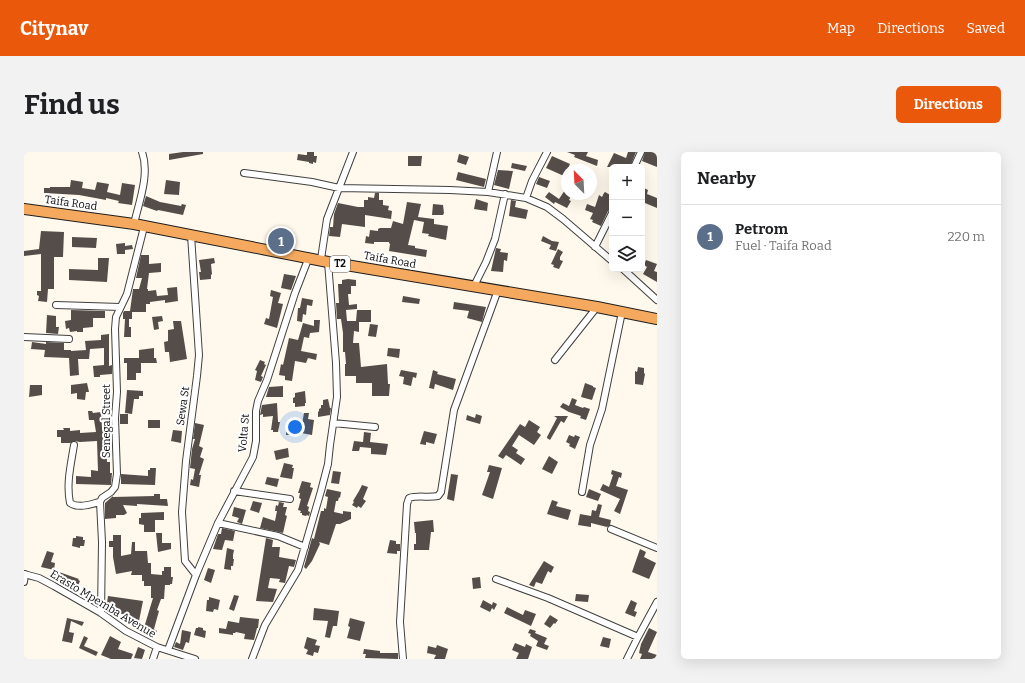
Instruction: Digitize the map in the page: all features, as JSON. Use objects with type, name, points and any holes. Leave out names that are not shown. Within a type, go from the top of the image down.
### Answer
[{"type":"highway","name":"Taifa Road","points":[[24,208],[134,224],[324,260],[597,307],[657,319]]},
{"type":"street","points":[[134,224],[145,167],[142,152]]},
{"type":"street","points":[[252,659],[265,625],[298,570],[328,464],[337,397],[337,370],[324,260],[327,219],[353,152]]},
{"type":"street","points":[[488,192],[497,152]]},
{"type":"street","points":[[526,198],[532,181],[548,152]]},
{"type":"street","points":[[635,164],[641,152]]},
{"type":"street","points":[[244,173],[312,182],[339,188],[488,192],[526,198],[547,208],[563,219],[609,259]]},
{"type":"street","points":[[474,286],[495,239],[505,194]]},
{"type":"street","points":[[595,248],[609,218]]},
{"type":"street","name":"Senegal Street","points":[[100,502],[102,498],[114,489],[116,480],[116,317],[127,294],[144,226]]},
{"type":"street","name":"Sewa St","points":[[191,235],[199,355],[186,461],[182,512],[185,561],[196,575]]},
{"type":"street","name":"Volta St","points":[[168,650],[196,575],[218,523],[234,490],[253,457],[256,441],[256,411],[258,401],[267,380],[295,293],[309,257]]},
{"type":"street","points":[[625,272],[657,300]]},
{"type":"street","points":[[403,659],[400,622],[407,504],[409,498],[414,496],[432,497],[438,496],[441,492],[454,410],[498,290]]},
{"type":"street","points":[[56,305],[120,307]]},
{"type":"street","points":[[555,360],[597,307]]},
{"type":"street","points":[[582,492],[590,445],[602,409],[622,312]]},
{"type":"street","points":[[24,337],[69,339]]},
{"type":"street","points":[[333,422],[374,427]]},
{"type":"street","points":[[74,445],[69,475],[70,503],[80,506],[100,502],[102,542],[101,613]]},
{"type":"street","points":[[234,490],[290,499]]},
{"type":"street","points":[[218,523],[278,536],[305,547]]},
{"type":"street","points":[[611,529],[657,548]]},
{"type":"street","points":[[24,582],[25,574]]},
{"type":"street","name":"Erasto Mpemba Avenue","points":[[25,574],[39,578],[101,613],[126,631],[157,648],[195,659]]},
{"type":"street","points":[[496,579],[548,598],[638,637]]},
{"type":"street","points":[[627,659],[657,602]]},
{"type":"street","points":[[153,659],[157,648]]},
{"type":"building","points":[[203,152],[203,154],[169,160],[169,154]]},
{"type":"building","points":[[307,152],[314,152],[314,156],[317,156],[316,163],[313,162],[313,164],[297,160],[298,154],[307,155]]},
{"type":"building","points":[[567,152],[588,152],[586,156],[598,160],[597,166],[597,164],[592,164],[574,157],[575,155]]},
{"type":"building","points":[[628,152],[636,152],[631,164],[609,164],[609,167],[607,167],[614,153],[626,158]]},
{"type":"building","points":[[645,152],[657,152],[657,167],[642,161]]},
{"type":"building","points":[[459,154],[469,157],[466,165],[457,162]]},
{"type":"building","points":[[408,156],[422,156],[421,166],[408,166]]},
{"type":"building","points":[[552,156],[570,164],[561,164],[561,175],[546,168]]},
{"type":"building","points":[[512,163],[527,166],[525,171],[511,168]]},
{"type":"building","points":[[498,170],[513,171],[509,189],[494,185]]},
{"type":"building","points":[[458,172],[486,179],[484,187],[456,180]]},
{"type":"building","points":[[539,177],[550,181],[547,188],[536,184]]},
{"type":"building","points":[[71,180],[83,182],[82,188],[95,190],[97,182],[109,184],[107,192],[120,195],[122,183],[135,185],[132,205],[118,203],[119,201],[106,198],[106,200],[79,195],[44,193],[44,188],[70,187]]},
{"type":"building","points":[[166,180],[180,182],[179,195],[164,194]]},
{"type":"building","points":[[645,188],[648,190],[647,194],[657,198],[657,208],[645,203]]},
{"type":"building","points":[[549,192],[559,199],[561,196],[561,200],[571,201],[567,208],[555,202],[554,204],[545,197]]},
{"type":"building","points":[[605,192],[609,194],[609,210],[601,226],[592,222],[593,220],[590,219],[593,213],[585,210],[587,204],[595,207],[599,195],[602,197]]},
{"type":"building","points":[[375,193],[379,193],[379,200],[383,200],[383,205],[389,206],[388,210],[392,211],[391,219],[365,215],[365,227],[342,224],[340,237],[329,236],[330,227],[333,227],[334,214],[338,203],[364,207],[364,200],[368,200],[368,197],[374,198]]},
{"type":"building","points":[[146,196],[160,202],[181,206],[182,204],[186,205],[183,215],[157,211],[143,206]]},
{"type":"building","points":[[476,199],[488,203],[487,211],[474,209]]},
{"type":"building","points":[[511,200],[516,201],[515,207],[528,210],[526,219],[509,216]]},
{"type":"building","points":[[407,202],[421,204],[418,217],[434,219],[434,224],[448,226],[446,240],[422,233],[424,222],[414,220],[408,245],[427,250],[426,257],[389,251],[389,242],[374,242],[374,244],[365,243],[366,236],[369,237],[370,230],[378,231],[380,228],[391,228],[393,221],[403,224]]},
{"type":"building","points":[[433,204],[443,205],[443,215],[432,215]]},
{"type":"building","points":[[41,231],[64,232],[63,257],[54,257],[54,289],[48,289],[47,302],[38,301],[39,296],[37,295],[37,291],[41,291],[41,254],[24,256],[24,251],[39,249]]},
{"type":"building","points":[[543,236],[552,241],[559,242],[556,251],[549,249],[551,245],[541,241]]},
{"type":"building","points":[[72,237],[97,238],[96,248],[72,247]]},
{"type":"building","points":[[125,243],[125,246],[132,245],[133,249],[125,250],[125,254],[117,254],[116,244]]},
{"type":"building","points":[[496,248],[501,249],[500,252],[508,253],[507,261],[504,260],[503,272],[491,271]]},
{"type":"building","points":[[558,249],[563,252],[560,260],[563,261],[559,269],[553,267],[554,265],[551,264]]},
{"type":"building","points":[[141,255],[149,255],[149,264],[161,263],[161,272],[149,273],[148,291],[156,290],[157,296],[168,295],[167,288],[177,287],[178,301],[165,303],[165,300],[150,302],[150,304],[146,304],[146,312],[132,312],[132,319],[129,319],[131,337],[124,337],[125,319],[123,319],[123,313],[124,311],[130,311],[133,289],[139,289],[142,278],[136,278]]},
{"type":"building","points":[[98,258],[109,258],[107,282],[69,280],[69,269],[98,270]]},
{"type":"building","points":[[214,258],[215,263],[211,264],[211,279],[200,280],[199,272],[201,272],[199,260]]},
{"type":"building","points":[[646,260],[657,264],[654,271],[657,272],[657,282],[643,274],[647,267],[645,266]]},
{"type":"building","points":[[284,274],[296,276],[291,290],[281,288]]},
{"type":"building","points":[[342,280],[356,280],[356,286],[351,286],[351,294],[348,294],[349,305],[357,304],[357,309],[346,310],[347,321],[356,321],[357,310],[371,310],[371,322],[359,322],[359,332],[354,331],[353,343],[359,343],[361,367],[387,364],[388,384],[390,384],[389,396],[372,396],[372,383],[356,383],[356,376],[345,376],[346,364],[345,352],[343,352],[343,333],[341,319],[337,319],[336,303],[339,303],[338,284],[342,284]]},
{"type":"building","points":[[271,290],[281,293],[278,303],[283,304],[277,328],[264,324],[266,318],[269,319],[273,297],[270,296]]},
{"type":"building","points":[[403,296],[420,299],[419,304],[402,302]]},
{"type":"building","points":[[302,298],[313,300],[312,306],[307,305],[306,315],[303,314],[302,322],[297,321],[298,308],[300,308]]},
{"type":"building","points":[[454,302],[486,307],[482,322],[467,318],[469,311],[453,309]]},
{"type":"building","points":[[71,310],[105,311],[105,318],[93,318],[93,327],[83,328],[83,332],[70,332],[69,328],[66,329],[65,321],[71,320]]},
{"type":"building","points":[[47,315],[56,316],[56,327],[59,327],[58,334],[46,333]]},
{"type":"building","points":[[162,316],[163,321],[158,322],[159,329],[154,330],[152,317]]},
{"type":"building","points":[[314,320],[320,320],[319,332],[310,333],[309,338],[304,337],[301,351],[317,354],[316,360],[308,358],[306,363],[295,361],[292,381],[285,380],[285,376],[279,375],[281,364],[283,365],[289,338],[298,340],[303,323],[314,326]]},
{"type":"building","points":[[173,321],[181,321],[187,359],[170,362],[169,352],[165,352],[164,342],[168,341],[168,330],[174,329]]},
{"type":"building","points":[[370,324],[378,325],[376,337],[368,336]]},
{"type":"building","points":[[109,334],[109,366],[112,365],[112,374],[100,375],[100,377],[94,377],[93,366],[104,365],[104,348],[90,349],[89,359],[78,359],[79,375],[70,376],[69,358],[44,357],[45,350],[31,349],[32,342],[46,344],[46,342],[64,343],[64,350],[86,350],[85,341],[101,340],[101,335]]},
{"type":"building","points":[[154,348],[154,358],[156,358],[157,363],[141,363],[141,373],[136,373],[136,380],[127,380],[127,363],[124,363],[124,358],[139,358],[139,350]]},
{"type":"building","points":[[388,348],[400,349],[399,358],[387,356]]},
{"type":"building","points":[[260,360],[265,362],[264,364],[266,365],[261,376],[263,377],[261,382],[255,380],[257,371],[255,370]]},
{"type":"building","points":[[638,367],[644,368],[645,374],[643,385],[635,384],[635,371],[637,372]]},
{"type":"building","points":[[401,370],[417,373],[416,378],[413,377],[411,386],[403,384],[404,377],[399,376]]},
{"type":"building","points":[[433,370],[438,372],[437,374],[456,379],[453,390],[435,384],[434,389],[429,388]]},
{"type":"building","points":[[87,383],[89,392],[86,392],[85,400],[77,399],[77,393],[71,394],[71,385]]},
{"type":"building","points":[[585,383],[596,388],[592,400],[581,397]]},
{"type":"building","points":[[30,385],[42,385],[42,395],[29,397]]},
{"type":"building","points":[[283,386],[283,397],[266,397],[269,387]]},
{"type":"building","points":[[127,390],[143,391],[143,396],[139,396],[139,399],[134,399],[132,414],[125,413]]},
{"type":"building","points":[[305,391],[305,406],[295,407],[293,398],[295,397],[295,393]]},
{"type":"building","points":[[572,398],[577,400],[575,405],[590,409],[586,420],[580,418],[581,416],[560,407],[563,403],[569,406]]},
{"type":"building","points":[[328,399],[331,408],[330,415],[318,417],[319,409],[321,408],[321,405],[323,405],[323,400]]},
{"type":"building","points":[[277,403],[278,422],[280,422],[278,432],[273,432],[273,430],[271,430],[273,416],[263,417],[263,414],[260,415],[262,405]]},
{"type":"building","points":[[88,411],[92,411],[93,413],[101,412],[102,428],[106,428],[107,462],[110,462],[110,473],[112,473],[111,485],[76,484],[76,476],[91,477],[91,470],[98,471],[97,441],[74,441],[70,443],[61,443],[61,437],[57,437],[57,430],[64,430],[63,428],[70,428],[70,431],[80,430],[80,433],[96,432],[94,420],[89,420]]},
{"type":"building","points":[[304,413],[309,413],[308,419],[314,420],[312,435],[301,433],[301,431],[292,431],[292,435],[286,435],[287,424],[302,424]]},
{"type":"building","points":[[120,414],[128,414],[128,424],[120,424]]},
{"type":"building","points":[[476,414],[482,416],[480,424],[466,420],[467,415],[475,418]]},
{"type":"building","points":[[554,416],[568,416],[564,423],[561,421],[550,440],[547,437],[557,418]]},
{"type":"building","points":[[148,420],[160,420],[160,428],[148,428]]},
{"type":"building","points":[[529,420],[540,427],[537,432],[541,435],[534,445],[519,435],[512,446],[518,450],[516,453],[525,459],[521,465],[506,455],[503,459],[498,456],[520,424],[525,427]]},
{"type":"building","points":[[195,423],[204,425],[199,446],[203,448],[200,457],[204,459],[199,475],[201,475],[199,487],[190,485],[191,479],[193,480],[195,469],[190,468],[192,449],[195,439],[193,439]]},
{"type":"building","points":[[173,430],[182,431],[181,443],[171,441]]},
{"type":"building","points":[[424,431],[437,434],[434,444],[426,442],[426,445],[420,444]]},
{"type":"building","points":[[364,432],[371,433],[370,442],[388,444],[386,455],[371,454],[371,448],[360,447],[359,451],[352,451],[354,441],[363,442]]},
{"type":"building","points":[[569,435],[580,437],[575,449],[569,446],[570,444],[566,442]]},
{"type":"building","points":[[288,448],[289,457],[276,460],[274,451]]},
{"type":"building","points":[[549,456],[558,462],[552,474],[542,469]]},
{"type":"building","points":[[284,463],[293,465],[292,468],[294,468],[292,479],[280,477]]},
{"type":"building","points":[[489,465],[502,468],[493,499],[482,495],[490,472],[487,472]]},
{"type":"building","points":[[150,468],[156,468],[155,485],[121,484],[121,474],[148,476],[148,470],[150,470]]},
{"type":"building","points":[[612,470],[622,473],[616,486],[628,490],[620,514],[614,511],[620,499],[600,490],[603,484],[609,487],[613,475],[611,474]]},
{"type":"building","points":[[333,471],[341,472],[339,484],[331,483]]},
{"type":"building","points":[[451,474],[458,475],[454,501],[447,499]]},
{"type":"building","points":[[267,477],[279,479],[277,487],[265,484]]},
{"type":"building","points":[[302,481],[311,483],[310,487],[313,488],[307,506],[309,507],[308,511],[310,512],[309,516],[302,515],[302,513],[300,513],[301,511],[298,510],[301,499],[299,498],[300,493],[298,493]]},
{"type":"building","points":[[362,485],[368,487],[363,499],[366,501],[361,508],[358,506],[357,508],[352,505]]},
{"type":"building","points":[[327,489],[341,492],[340,498],[339,497],[338,501],[336,501],[334,512],[343,514],[343,511],[351,512],[351,519],[340,524],[336,524],[329,545],[319,542],[320,544],[312,561],[306,569],[304,567],[312,538],[314,539],[321,511],[324,511],[324,508],[326,509],[328,497],[325,496]]},
{"type":"building","points":[[589,489],[601,494],[598,501],[586,497]]},
{"type":"building","points":[[154,494],[160,494],[160,499],[167,499],[168,506],[137,504],[137,506],[123,505],[127,513],[124,515],[116,515],[116,518],[105,519],[105,503],[113,496],[154,496]]},
{"type":"building","points":[[552,500],[558,502],[556,506],[571,510],[568,520],[547,514]]},
{"type":"building","points":[[253,501],[262,503],[259,513],[250,510]]},
{"type":"building","points":[[279,502],[284,503],[283,507],[287,507],[285,515],[287,516],[283,533],[260,528],[263,517],[275,521],[277,511],[275,511],[276,505],[278,506]]},
{"type":"building","points":[[598,504],[602,505],[599,517],[611,520],[610,525],[607,527],[591,523],[591,527],[578,525],[580,514],[591,516],[592,510],[596,511]]},
{"type":"building","points":[[234,507],[246,510],[242,524],[237,522],[239,518],[232,516]]},
{"type":"building","points":[[164,512],[164,520],[155,520],[155,532],[144,532],[144,525],[139,524],[141,513]]},
{"type":"building","points":[[433,520],[434,532],[431,532],[429,550],[414,550],[414,544],[416,544],[416,533],[414,522]]},
{"type":"building","points":[[222,528],[235,531],[233,541],[225,540],[222,550],[213,549],[218,534],[221,534]]},
{"type":"building","points":[[156,533],[162,533],[162,543],[171,543],[171,549],[158,552]]},
{"type":"building","points":[[113,535],[121,535],[121,556],[131,554],[132,542],[135,542],[135,551],[147,551],[148,563],[151,563],[151,574],[162,575],[164,567],[171,567],[171,577],[173,577],[172,584],[165,585],[164,599],[161,599],[157,610],[159,611],[154,629],[157,631],[155,636],[143,631],[153,598],[151,598],[151,586],[144,586],[142,575],[131,575],[132,571],[116,574],[113,547],[109,547],[109,541],[113,541]]},
{"type":"building","points":[[76,536],[83,537],[83,540],[85,540],[84,546],[80,546],[80,548],[72,546],[73,538],[76,538]]},
{"type":"building","points":[[266,538],[273,540],[272,547],[280,547],[279,557],[296,560],[294,567],[289,566],[285,583],[279,582],[280,579],[270,578],[268,588],[277,589],[273,602],[256,601]]},
{"type":"building","points":[[390,540],[396,541],[396,544],[400,544],[400,551],[397,551],[397,554],[387,553]]},
{"type":"building","points":[[227,548],[234,550],[233,566],[231,566],[231,570],[224,569]]},
{"type":"building","points":[[640,549],[646,552],[644,557],[656,563],[649,579],[632,572]]},
{"type":"building","points":[[47,551],[54,553],[51,562],[55,563],[54,570],[41,567]]},
{"type":"building","points":[[544,561],[554,567],[551,573],[548,571],[542,584],[536,582],[534,587],[529,585]]},
{"type":"building","points":[[208,568],[215,570],[211,583],[204,580]]},
{"type":"building","points":[[59,572],[79,579],[78,580],[80,581],[77,588],[68,584],[69,580],[57,576]]},
{"type":"building","points":[[480,577],[481,588],[473,589],[472,578]]},
{"type":"building","points":[[576,594],[589,595],[588,602],[575,601]]},
{"type":"building","points":[[234,595],[239,596],[234,611],[229,609]]},
{"type":"building","points":[[108,596],[143,601],[138,626],[125,619],[126,615],[118,613],[119,611],[106,609]]},
{"type":"building","points":[[209,597],[220,600],[218,610],[214,609],[213,612],[206,611],[207,600],[209,600]]},
{"type":"building","points":[[483,600],[492,605],[493,602],[497,604],[494,610],[492,608],[490,612],[480,607]]},
{"type":"building","points":[[631,600],[637,603],[634,611],[637,612],[635,617],[625,613]]},
{"type":"building","points":[[507,607],[523,615],[525,610],[536,614],[531,626],[504,613]]},
{"type":"building","points":[[314,608],[339,611],[337,626],[333,626],[330,638],[325,637],[328,621],[313,620]]},
{"type":"building","points":[[550,615],[558,620],[550,628],[544,624]]},
{"type":"building","points":[[240,617],[259,619],[254,640],[244,639],[245,634],[236,632],[233,633],[233,635],[219,633],[219,628],[226,629],[228,621],[239,623]]},
{"type":"building","points":[[67,618],[84,622],[82,626],[71,621],[69,632],[74,633],[72,643],[62,641]]},
{"type":"building","points":[[350,618],[365,622],[360,641],[347,638],[350,627],[348,626]]},
{"type":"building","points":[[196,628],[203,628],[203,630],[206,631],[205,638],[194,635]]},
{"type":"building","points":[[649,628],[657,632],[648,652],[657,655],[657,657],[656,659],[640,659],[642,654],[639,653],[641,644]]},
{"type":"building","points":[[530,629],[547,638],[544,644],[549,646],[547,650],[536,646],[538,641],[528,633]]},
{"type":"building","points":[[182,630],[191,632],[189,643],[186,642],[183,650],[174,647],[176,642],[180,644]]},
{"type":"building","points":[[84,636],[88,638],[84,646],[98,652],[96,656],[79,648]]},
{"type":"building","points":[[110,636],[121,642],[118,649],[133,654],[131,659],[111,659],[101,655]]},
{"type":"building","points":[[307,637],[317,640],[315,645],[320,646],[318,653],[314,652],[313,656],[306,654],[308,650],[304,648]]},
{"type":"building","points":[[603,637],[611,639],[609,648],[600,646]]},
{"type":"building","points":[[515,643],[525,647],[526,644],[532,647],[528,659],[516,659],[519,653],[512,650]]},
{"type":"building","points":[[437,645],[448,649],[445,659],[434,659],[436,655],[427,653],[428,646],[436,648]]},
{"type":"building","points":[[138,647],[145,650],[142,659],[134,658]]},
{"type":"building","points":[[364,649],[380,651],[380,653],[398,653],[398,659],[365,658],[366,654],[363,654]]},
{"type":"place","name":"Petrom","points":[[281,241]]}]
